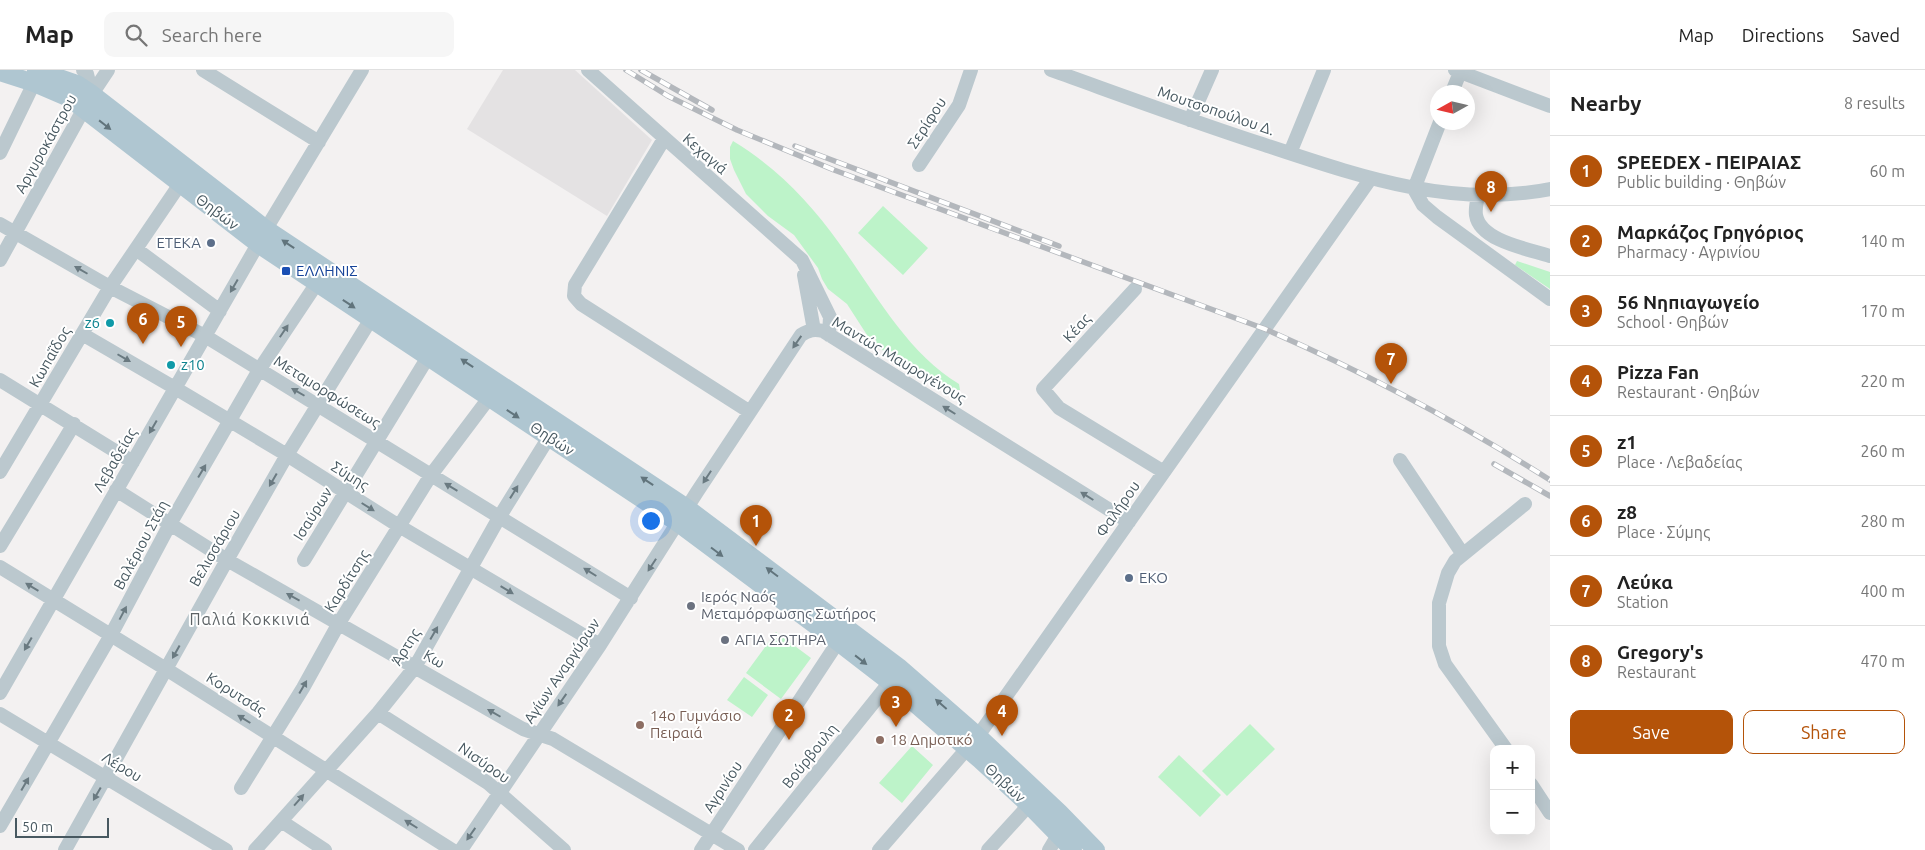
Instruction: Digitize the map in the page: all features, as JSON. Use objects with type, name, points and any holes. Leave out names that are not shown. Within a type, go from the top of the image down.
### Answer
[{"type":"main road","name":"Θηβών","points":[[0,72],[35,76],[76,84],[88,101],[180,184],[683,516],[900,668],[1073,850]]},
{"type":"main road","name":"Θηβών","points":[[88,101],[262,237],[316,283],[549,437],[683,516],[838,642],[972,742],[1059,812],[1096,850]]},
{"type":"street","points":[[83,70],[87,74],[88,101]]},
{"type":"street","name":"Αργυροκάστρου","points":[[0,260],[88,101],[108,70]]},
{"type":"street","points":[[203,70],[318,142]]},
{"type":"street","name":"Λεβαδείας","points":[[0,693],[262,237],[362,70]]},
{"type":"street","name":"Κεχαγιά","points":[[588,70],[802,260],[830,317],[828,335]]},
{"type":"street","name":"Σερίφου","points":[[919,165],[956,109],[971,70]]},
{"type":"street","name":"Μουτσοπούλου Δ.","points":[[1051,70],[1190,120],[1290,153],[1414,189],[1478,195],[1550,189]]},
{"type":"street","points":[[1190,120],[1212,70]]},
{"type":"street","points":[[1290,153],[1324,70]]},
{"type":"street","points":[[1454,85],[1459,71],[1550,106]]},
{"type":"street","points":[[0,153],[35,76]]},
{"type":"street","points":[[1437,130],[1414,189],[1423,205],[1550,299]]},
{"type":"street","points":[[664,139],[575,285],[574,296],[581,304],[750,412]]},
{"type":"street","name":"Φαλήρου","points":[[879,850],[972,742],[1371,178]]},
{"type":"street","name":"Κωπαΐδος","points":[[0,472],[110,287],[180,184]]},
{"type":"street","points":[[1478,195],[1475,214],[1479,224],[1486,233],[1496,239],[1550,256]]},
{"type":"street","name":"Μεταμορφώσεως","points":[[0,224],[110,287],[205,336],[631,598]]},
{"type":"street","points":[[136,249],[220,311]]},
{"type":"street","points":[[802,260],[814,330]]},
{"type":"street","name":"Βαλέριου Στάη","points":[[0,826],[111,636],[170,524],[259,370],[316,283]]},
{"type":"street","name":"Κέας","points":[[1135,289],[1043,389],[1059,408],[1164,472]]},
{"type":"street","name":"Βελισσάριου","points":[[65,850],[227,560],[287,456],[371,318]]},
{"type":"street","name":"Μαντώς Μαυρογένους","points":[[683,516],[801,335],[814,330],[828,335],[1129,522]]},
{"type":"street","name":"Σύμης","points":[[82,334],[176,388],[399,526],[600,645]]},
{"type":"street","name":"Ισαύρων","points":[[304,560],[428,357]]},
{"type":"street","points":[[0,380],[42,404],[133,462]]},
{"type":"street","name":"Καρδίτσης","points":[[241,788],[303,688],[339,623],[431,475],[489,398]]},
{"type":"street","points":[[0,546],[74,424]]},
{"type":"street","name":"Άρτης","points":[[256,850],[378,713],[415,667],[500,516],[549,437]]},
{"type":"street","points":[[1400,460],[1462,553]]},
{"type":"street","name":"Κω","points":[[116,490],[227,560],[523,729],[553,739],[738,850]]},
{"type":"street","points":[[1503,745],[1445,664],[1439,646],[1439,603],[1442,588],[1455,560],[1525,504]]},
{"type":"street","name":"Αγίων Αναργύρων","points":[[461,850],[600,645],[683,516]]},
{"type":"street","name":"Κορυτσάς","points":[[0,568],[166,669],[452,850]]},
{"type":"street","name":"Αγρινίου","points":[[701,850],[838,642]]},
{"type":"street","name":"Βούρβουλη","points":[[755,850],[890,682]]},
{"type":"street","name":"Νισύρου","points":[[378,713],[488,783],[564,850]]},
{"type":"street","name":"Λέρου","points":[[0,714],[107,777],[206,845],[226,850]]},
{"type":"street","points":[[1535,790],[1550,813]]},
{"type":"street","points":[[988,850],[1029,805]]},
{"type":"street","points":[[281,821],[325,850]]},
{"type":"street","points":[[1049,850],[1058,835]]},
{"type":"shaded area","points":[[503,70],[575,70],[652,140],[607,216],[467,129]]},
{"type":"green space","points":[[733,141],[778,174],[816,213],[907,338],[923,356],[959,384],[960,390],[955,390],[900,363],[881,349],[867,335],[847,304],[828,289],[818,268],[794,235],[768,216],[746,194],[730,159],[730,147]]},
{"type":"green space","points":[[883,206],[928,248],[903,275],[858,233]]},
{"type":"green space","points":[[1517,261],[1550,272],[1550,289],[1515,265]]},
{"type":"green space","points":[[776,632],[811,658],[781,699],[746,673]]},
{"type":"green space","points":[[744,677],[768,695],[752,717],[727,700]]},
{"type":"green space","points":[[1250,724],[1275,749],[1227,796],[1202,771]]},
{"type":"green space","points":[[912,746],[933,765],[902,803],[879,783]]},
{"type":"green space","points":[[1179,755],[1221,795],[1200,817],[1158,777]]},
{"type":"railway","points":[[626,70],[668,96],[737,130],[834,170],[1265,329],[1302,345],[1375,380],[1446,418],[1550,480]]},
{"type":"railway","points":[[641,70],[712,110]]},
{"type":"railway","points":[[795,146],[1059,246]]},
{"type":"railway","points":[[1494,464],[1550,496]]},
{"type":"place","name":"Gregory's","points":[[1491,212]]},
{"type":"place","name":"ΕΤΕΚΑ","points":[[211,243]]},
{"type":"place","name":"ΕΛΛΗΝΙΣ","points":[[286,271]]},
{"type":"place","name":"z6","points":[[110,323]]},
{"type":"place","name":"z8","points":[[143,344]]},
{"type":"place","name":"z1","points":[[181,347]]},
{"type":"place","name":"z10","points":[[171,365]]},
{"type":"place","name":"Λεύκα","points":[[1391,384]]},
{"type":"place","name":"SPEEDEX - ΠΕΙΡΑΙΑΣ","points":[[756,546]]},
{"type":"place","name":"EKO","points":[[1129,578]]},
{"type":"place","name":"Ιερός Ναός Μεταμόρφωσης Σωτήρος","points":[[691,606]]},
{"type":"place","name":"ΑΓΙΑ ΣΩΤΗΡΑ","points":[[725,640]]},
{"type":"place","name":"14ο Γυμνάσιο Πειραιά","points":[[640,725]]},
{"type":"place","name":"56 Νηπιαγωγείο","points":[[896,727]]},
{"type":"place","name":"Pizza Fan","points":[[1002,736]]},
{"type":"place","name":"Μαρκάζος Γρηγόριος","points":[[789,740]]},
{"type":"place","name":"18 Δημοτικό","points":[[880,740]]},
{"type":"district","name":"Παλιά Κοκκινιά","points":[[250,619]]}]
